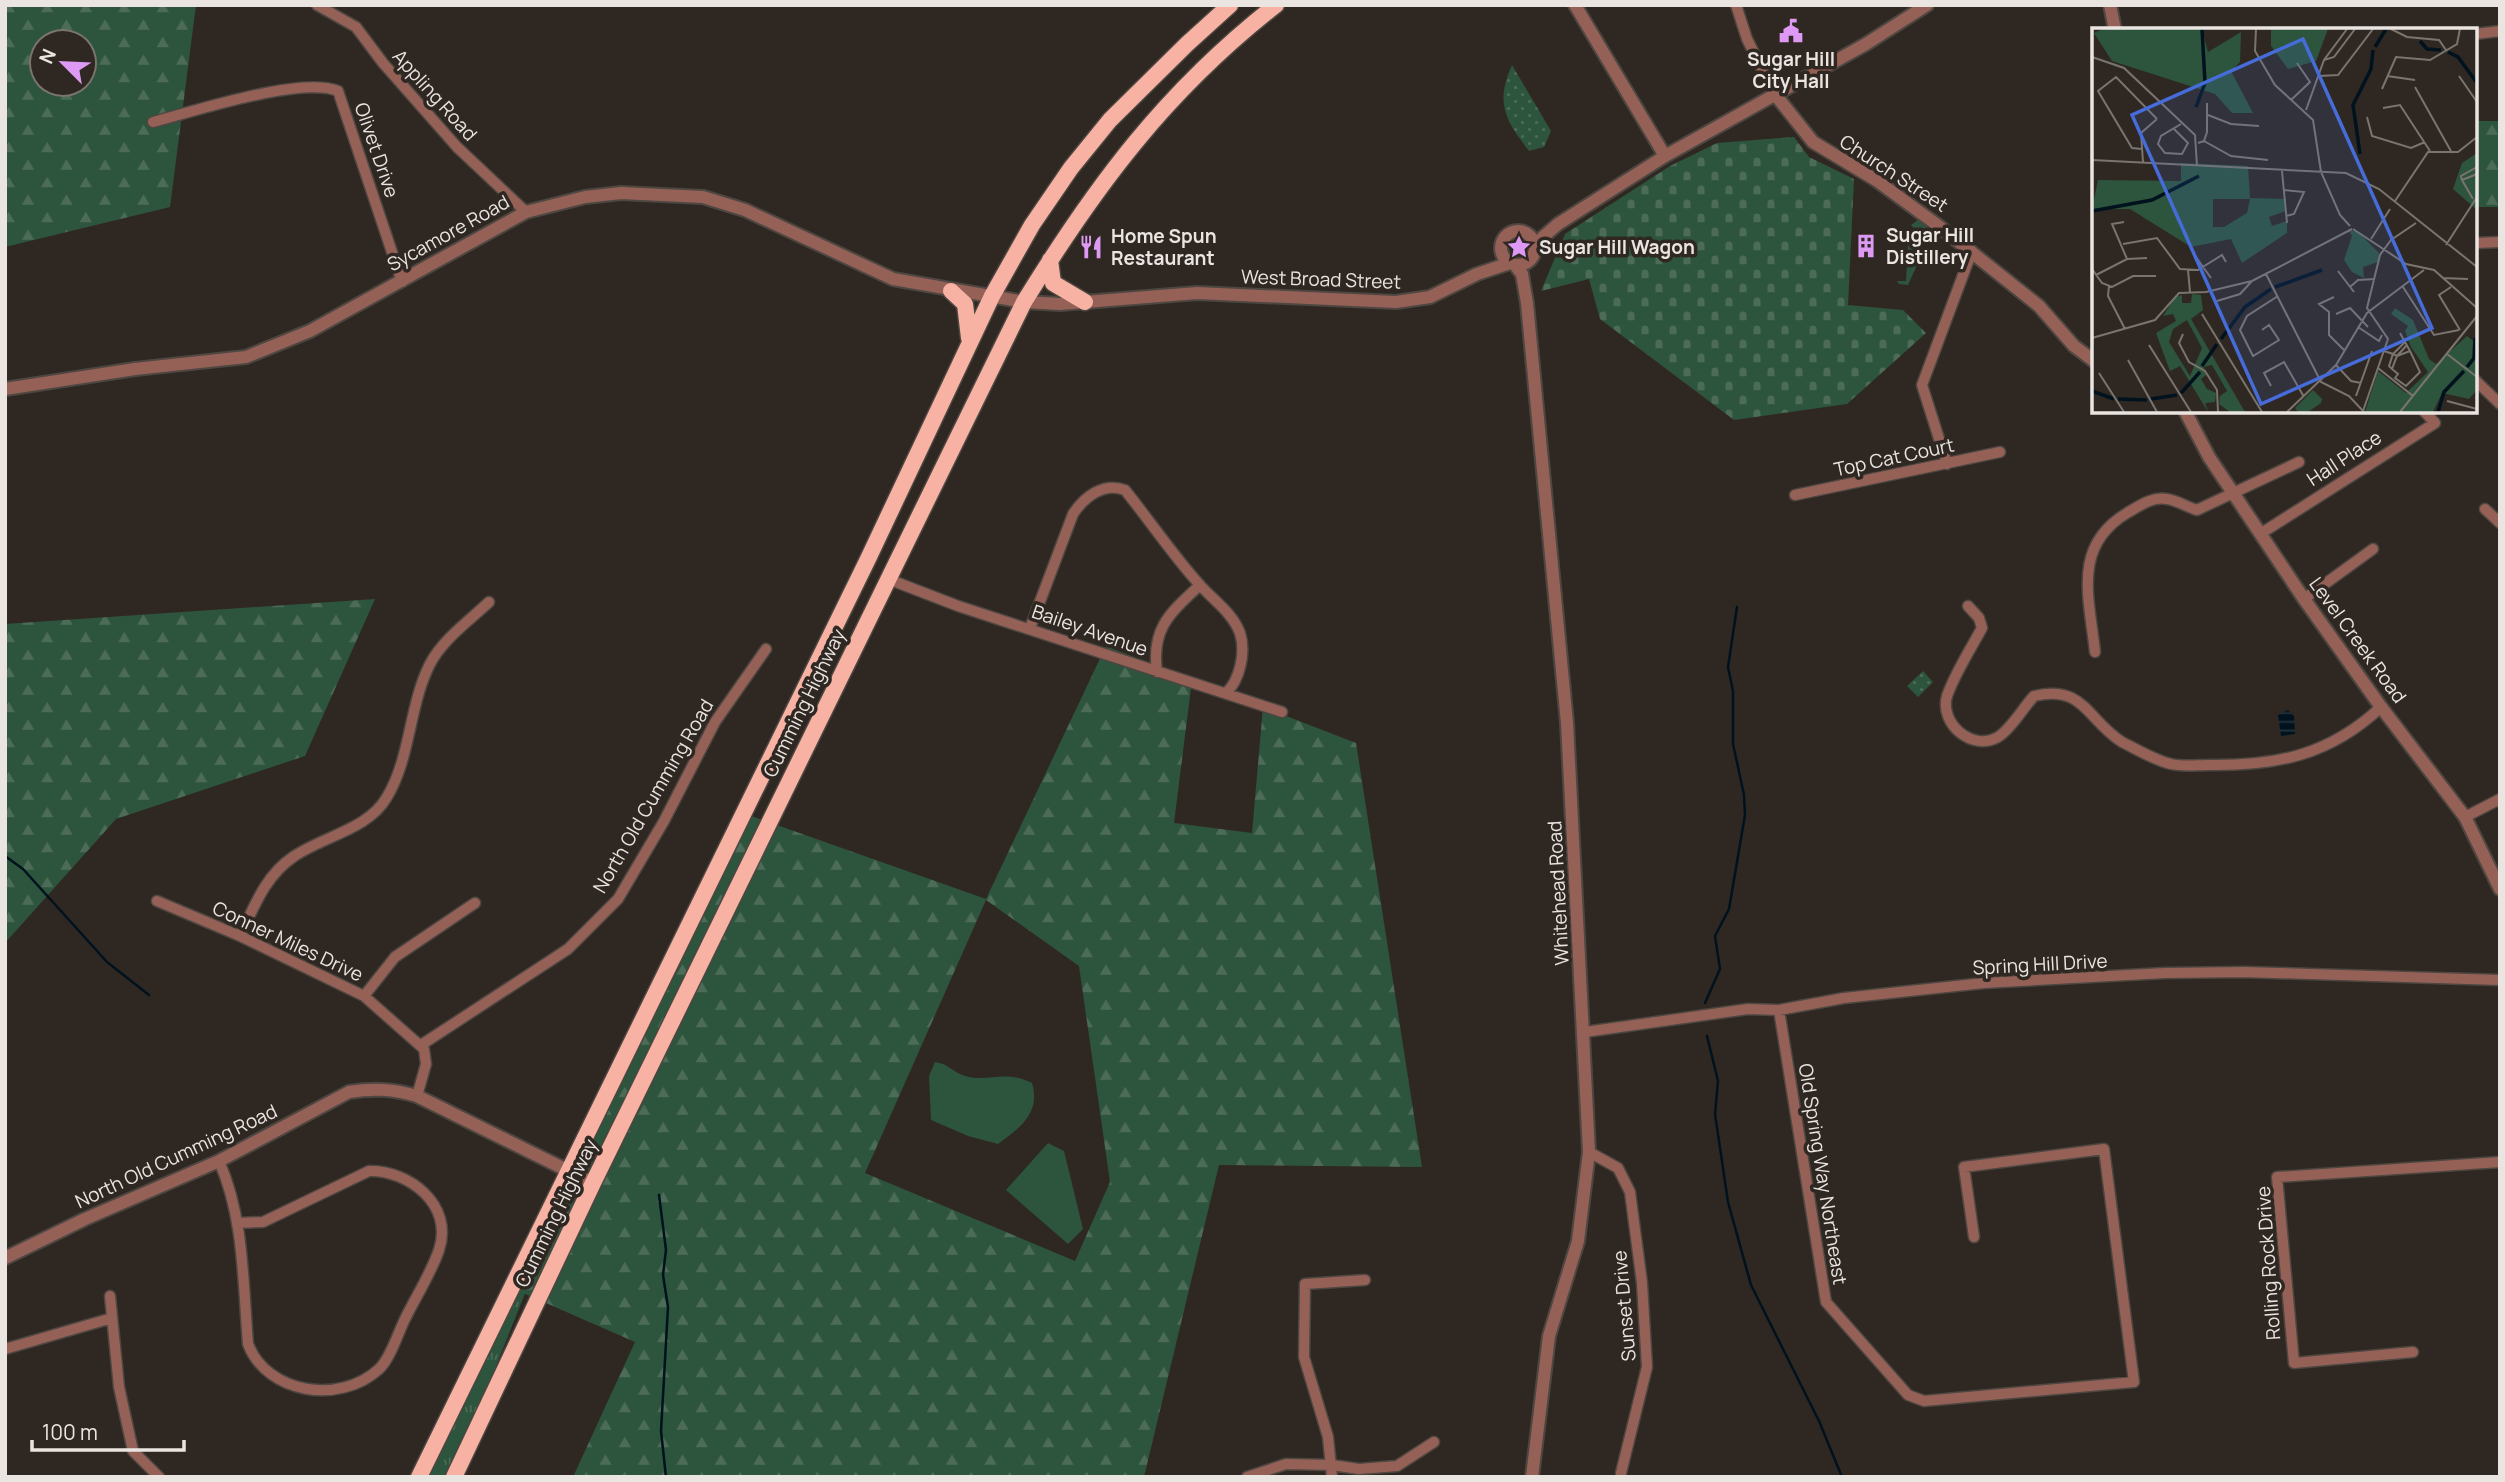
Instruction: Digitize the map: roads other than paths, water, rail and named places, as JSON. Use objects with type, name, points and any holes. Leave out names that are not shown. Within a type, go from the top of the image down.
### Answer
[{"type":"highway","name":"Cumming Highway","points":[[419,1477],[868,559],[992,296],[1040,214],[1110,120],[1230,5]]},
{"type":"highway","name":"Cumming Highway","points":[[454,1477],[593,1183],[1024,302],[1095,191],[1142,132],[1183,88],[1276,5]]},
{"type":"highway","points":[[1050,259],[1053,283],[1085,302]]},
{"type":"highway","points":[[951,291],[965,304],[970,329],[969,345]]},
{"type":"street","name":"Appling Road","points":[[318,5],[356,27],[383,63],[457,147],[526,212]]},
{"type":"street","points":[[1575,5],[1665,156]]},
{"type":"street","points":[[1736,5],[1747,39],[1774,93]]},
{"type":"street","points":[[1558,224],[1512,232],[1502,245],[1503,255],[1512,264],[1533,254],[1558,224],[1665,156],[1866,44],[1927,5]]},
{"type":"street","points":[[2110,5],[2115,28]]},
{"type":"street","points":[[2477,34],[2500,31]]},
{"type":"street","name":"Olivet Drive","points":[[153,122],[241,99],[324,85],[338,90],[402,282]]},
{"type":"street","name":"Church Street","points":[[1774,93],[1813,142],[1876,180],[1972,251],[2039,306],[2074,346],[2092,360]]},
{"type":"street","name":"Sycamore Road","points":[[5,389],[135,369],[246,357],[310,331],[526,212],[585,197],[621,192],[703,197],[745,210],[893,279],[992,296]]},
{"type":"street","points":[[1523,231],[1532,238],[1533,254]]},
{"type":"street","points":[[2477,243],[2500,242]]},
{"type":"street","name":"West Broad Street","points":[[1477,274],[1502,245]]},
{"type":"street","points":[[1947,464],[1922,385],[1972,251]]},
{"type":"street","name":"Whitehead Road","points":[[1528,303],[1533,254]]},
{"type":"street","name":"West Broad Street","points":[[992,296],[1024,302],[1085,302],[1197,293],[1396,302],[1430,297],[1477,274],[1512,264]]},
{"type":"street","name":"Whitehead Road","points":[[1512,264],[1522,274],[1528,303],[1567,723],[1585,1032],[1589,1152],[1585,1207],[1578,1241],[1549,1336],[1532,1477]]},
{"type":"street","points":[[2477,382],[2500,404]]},
{"type":"street","name":"Level Creek Road","points":[[2186,413],[2233,494],[2304,599],[2381,707],[2465,817],[2500,889]]},
{"type":"street","name":"Hall Place","points":[[2260,534],[2435,423],[2426,413]]},
{"type":"street","name":"Top Cat Court","points":[[1795,495],[2000,452]]},
{"type":"street","points":[[2095,652],[2088,561],[2096,539],[2104,528],[2150,500],[2168,499],[2197,510],[2299,462]]},
{"type":"street","points":[[1030,628],[1073,514],[1083,498],[1115,486],[1125,490],[1199,585],[1222,605],[1239,631],[1241,661],[1234,685],[1226,693]]},
{"type":"street","points":[[2485,509],[2500,523]]},
{"type":"street","points":[[2304,599],[2373,549]]},
{"type":"street","name":"Bailey Avenue","points":[[888,579],[1282,712]]},
{"type":"street","points":[[1157,672],[1154,649],[1167,616],[1199,585]]},
{"type":"street","points":[[240,936],[266,882],[293,857],[354,827],[387,798],[402,759],[429,664],[489,602]]},
{"type":"street","points":[[1968,606],[1979,618],[1982,628],[1947,697],[1946,713],[1956,729],[1971,739],[1985,742],[2000,736],[2034,696],[2059,692],[2076,699],[2121,741],[2171,764],[2229,765],[2303,755],[2331,744],[2381,707]]},
{"type":"street","name":"North Old Cumming Road","points":[[421,1045],[568,949],[618,899],[664,821],[715,722],[766,649]]},
{"type":"street","points":[[2465,817],[2500,799]]},
{"type":"street","name":"Conner Miles Drive","points":[[157,901],[240,936],[364,996],[421,1045]]},
{"type":"street","points":[[364,996],[395,957],[475,903]]},
{"type":"street","name":"Spring Hill Drive","points":[[1585,1032],[1748,1009],[1781,1009],[1844,998],[1984,984],[2165,973],[2244,972],[2500,980]]},
{"type":"street","name":"Old Spring Way Northeast","points":[[1781,1009],[1826,1302],[1908,1395],[1923,1401],[2134,1382],[2104,1149],[1964,1167],[1974,1237]]},
{"type":"street","points":[[418,1096],[426,1064],[421,1045]]},
{"type":"street","name":"North Old Cumming Road","points":[[5,1258],[85,1219],[219,1161],[349,1092],[380,1088],[418,1096],[593,1183]]},
{"type":"street","name":"Sunset Drive","points":[[1589,1152],[1618,1168],[1630,1192],[1642,1283],[1647,1367],[1621,1473]]},
{"type":"street","points":[[219,1161],[231,1187],[237,1223],[248,1344],[255,1361],[275,1379],[295,1389],[323,1389],[361,1382],[381,1368],[440,1248],[440,1220],[421,1187],[399,1175],[383,1171],[369,1171],[263,1222],[237,1223]]},
{"type":"street","name":"Rolling Rock Drive","points":[[2413,1352],[2294,1363],[2277,1177],[2500,1163]]},
{"type":"street","points":[[1332,1477],[1328,1437],[1304,1357],[1305,1284],[1365,1280]]},
{"type":"street","points":[[110,1296],[119,1387],[132,1451],[159,1477]]},
{"type":"street","points":[[5,1349],[113,1318]]},
{"type":"street","points":[[1248,1477],[1286,1464],[1332,1465],[1359,1469],[1397,1466],[1434,1442]]},
{"type":"water","points":[[2288,710],[2294,716],[2295,734],[2281,736],[2278,715]]},
{"type":"waterway","points":[[1705,1003],[1720,969],[1715,936],[1729,909],[1745,815],[1744,795],[1733,744],[1733,691],[1728,667],[1737,607]]},
{"type":"waterway","points":[[5,856],[23,869],[107,962],[149,995]]},
{"type":"waterway","points":[[1707,1036],[1718,1081],[1715,1114],[1728,1202],[1751,1285],[1819,1421],[1842,1477]]},
{"type":"waterway","points":[[659,1195],[666,1250],[663,1275],[668,1307],[661,1431],[666,1477]]},
{"type":"place","name":"Sugar Hill City Hall","points":[[1791,31]]},
{"type":"place","name":"Sugar Hill Distillery","points":[[1866,246]]},
{"type":"place","name":"Home Spun Restaurant","points":[[1091,247]]},
{"type":"place","name":"Sugar Hill Wagon","points":[[1519,247]]}]
